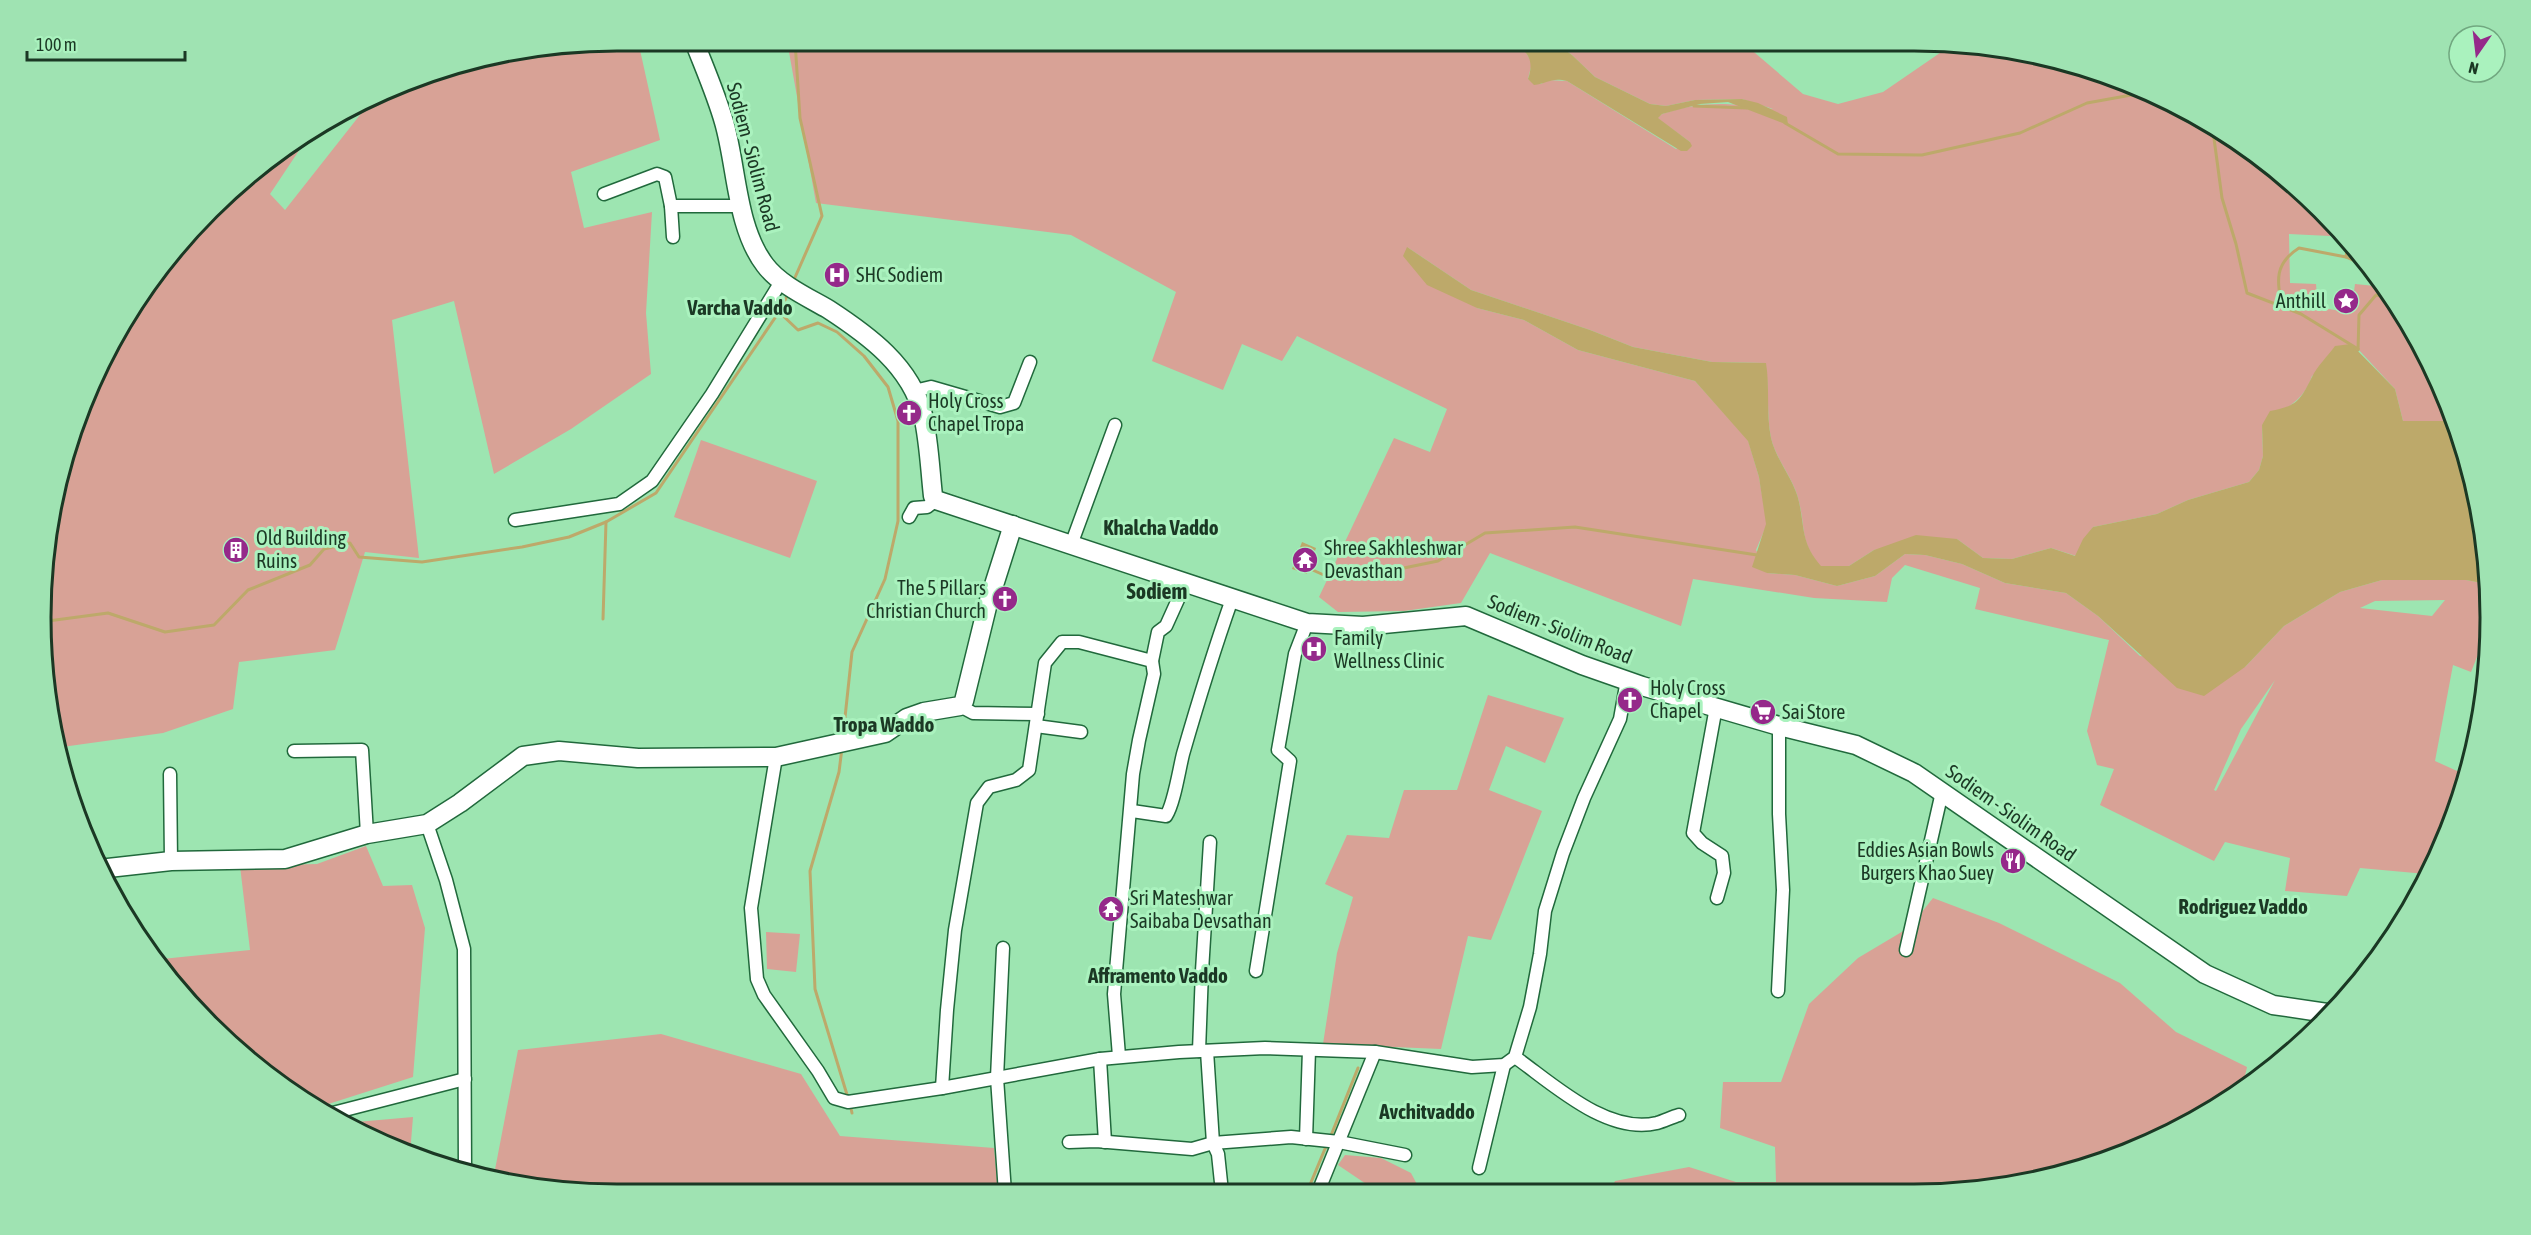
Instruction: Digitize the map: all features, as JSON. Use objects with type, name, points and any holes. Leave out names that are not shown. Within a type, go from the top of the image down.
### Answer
[{"type":"main road","name":"Sodiem - Siolim Road","points":[[698,51],[724,122],[749,239],[765,266],[788,284],[844,320],[885,352],[902,370],[914,391],[922,413],[933,496],[936,500],[1307,623],[1363,626],[1466,616],[1582,665],[1627,680],[1779,726],[1856,745],[1914,773],[2205,974],[2273,1005],[2320,1012]]},
{"type":"main road","points":[[109,868],[171,861],[285,859],[367,834],[427,824],[460,803],[523,756],[559,751],[638,758],[776,758],[885,733],[908,718],[924,712],[960,706],[964,701],[987,607],[1013,525]]},
{"type":"street","points":[[604,194],[657,174],[665,177],[671,206],[673,237]]},
{"type":"street","points":[[671,206],[742,206]]},
{"type":"street","points":[[515,520],[619,504],[652,482],[788,284]]},
{"type":"street","points":[[914,391],[930,387],[1000,407],[1014,403],[1030,362]]},
{"type":"street","points":[[1071,545],[1115,425]]},
{"type":"street","points":[[909,517],[914,508],[927,507],[936,500]]},
{"type":"street","points":[[1119,1056],[1114,994],[1132,811],[1133,774],[1154,674],[1152,661],[1158,632],[1166,626],[1185,584]]},
{"type":"street","points":[[1132,811],[1166,816],[1172,808],[1174,786],[1205,678],[1232,599]]},
{"type":"street","points":[[1256,970],[1290,761],[1278,750],[1295,654],[1307,623]]},
{"type":"street","points":[[942,1088],[946,1010],[955,930],[977,803],[989,788],[1016,780],[1029,770],[1045,663],[1062,642],[1079,642],[1152,661]]},
{"type":"street","points":[[776,758],[751,908],[757,979],[764,995],[818,1071],[834,1098],[848,1102],[942,1088],[1119,1056],[1203,1051],[1265,1048],[1375,1052],[1472,1067],[1504,1065],[1515,1057],[1530,1007],[1545,911],[1584,798],[1620,719],[1627,680]]},
{"type":"street","points":[[960,706],[973,713],[1037,720],[1082,732]]},
{"type":"street","points":[[1716,707],[1693,833],[1702,843],[1722,856],[1724,873],[1717,898]]},
{"type":"street","points":[[1778,991],[1783,890],[1779,814],[1779,726]]},
{"type":"street","points":[[294,751],[362,750],[367,834]]},
{"type":"street","points":[[170,774],[171,861]]},
{"type":"street","points":[[1906,950],[1942,792]]},
{"type":"street","points":[[427,824],[446,880],[464,949],[465,1163]]},
{"type":"street","points":[[1210,843],[1202,971],[1203,1051],[1213,1143],[1218,1154],[1221,1184]]},
{"type":"street","points":[[1003,948],[997,1078],[1004,1184]]},
{"type":"street","points":[[1306,1139],[1309,1050]]},
{"type":"street","points":[[1321,1184],[1375,1052]]},
{"type":"street","points":[[1515,1057],[1597,1115],[1634,1124],[1657,1123],[1679,1114]]},
{"type":"street","points":[[1100,1059],[1105,1142]]},
{"type":"street","points":[[1479,1168],[1504,1065]]},
{"type":"street","points":[[340,1111],[465,1078]]},
{"type":"street","points":[[1069,1142],[1105,1142],[1192,1149],[1213,1143],[1291,1137],[1339,1142],[1405,1155]]},
{"type":"shaded area","points":[[640,51],[660,140],[571,172],[584,228],[652,212],[646,313],[651,374],[571,429],[494,474],[454,301],[392,320],[419,558],[365,552],[335,650],[239,662],[233,709],[163,733],[66,746],[52,655],[52,580],[62,507],[70,471],[94,401],[127,334],[168,273],[217,217],[244,192],[301,147],[270,194],[285,210],[367,109],[435,81],[507,62],[580,52]]},
{"type":"shaded area","points":[[1525,51],[1532,63],[1528,79],[1541,84],[1548,80],[1567,81],[1676,149],[1690,142],[1657,118],[1662,114],[1691,106],[1717,104],[1773,109],[1742,99],[1695,100],[1666,106],[1650,104],[1595,77],[1567,51],[1753,51],[1803,94],[1838,104],[1883,92],[1942,52],[1951,52],[2024,62],[2060,70],[2096,81],[2164,109],[2228,146],[2258,168],[2287,192],[2330,235],[2289,234],[2290,283],[2316,284],[2318,307],[2351,313],[2355,284],[2372,286],[2404,334],[2422,367],[2445,421],[2403,421],[2395,389],[2358,349],[2312,376],[2298,399],[2262,425],[2263,456],[2259,470],[2249,482],[2188,500],[2157,514],[2093,527],[2076,556],[2051,548],[2012,559],[1983,558],[1957,539],[1874,550],[1849,566],[1820,566],[1806,542],[1797,494],[1773,446],[1765,363],[1712,362],[1633,347],[1471,290],[1407,247],[1477,308],[1524,320],[1578,350],[1695,381],[1748,440],[1759,477],[1767,524],[1756,550],[1767,573],[1795,575],[1837,586],[1875,576],[1905,554],[1925,555],[1962,564],[2005,583],[2066,593],[2098,616],[2140,656],[2245,667],[2284,626],[2340,592],[2382,580],[2466,580],[2479,582],[2479,652],[2471,672],[2453,665],[2435,761],[2459,772],[2450,800],[2422,868],[2419,873],[2360,868],[2347,896],[2285,891],[2290,858],[2225,842],[2214,861],[2100,805],[2114,769],[2097,765],[2087,731],[2109,640],[1975,609],[1980,588],[1905,565],[1892,578],[1887,602],[1814,598],[1693,579],[1681,626],[1490,553],[1461,603],[1404,611],[1338,612],[1319,597],[1394,438],[1430,452],[1447,409],[1297,336],[1282,361],[1242,344],[1223,390],[1152,361],[1176,292],[1071,235],[816,203],[789,52]],"holes":[[[2445,600],[2432,616],[2360,608],[2375,601]],[[2275,680],[2216,791],[2214,790],[2241,729]]]},
{"type":"shaded area","points":[[1567,51],[1595,77],[1650,104],[1666,106],[1695,100],[1742,99],[1758,103],[1787,117],[1788,125],[1728,102],[1700,104],[1662,114],[1658,118],[1690,142],[1692,146],[1687,151],[1681,151],[1567,81],[1553,80],[1534,85],[1528,79],[1531,66],[1525,52]]},
{"type":"shaded area","points":[[1407,247],[1471,290],[1633,347],[1712,362],[1766,363],[1769,420],[1773,446],[1797,494],[1807,543],[1821,566],[1849,566],[1874,550],[1916,535],[1957,539],[1983,558],[2012,559],[2051,548],[2075,556],[2083,539],[2093,527],[2157,514],[2188,500],[2249,482],[2259,470],[2263,456],[2262,425],[2270,411],[2286,407],[2297,401],[2335,346],[2351,344],[2395,389],[2403,421],[2445,421],[2461,471],[2469,507],[2479,582],[2466,580],[2382,580],[2340,592],[2284,626],[2245,667],[2204,696],[2177,688],[2098,616],[2066,593],[2005,583],[1962,564],[1925,555],[1905,554],[1875,576],[1837,586],[1795,575],[1767,573],[1752,567],[1766,524],[1759,477],[1748,441],[1695,381],[1578,350],[1524,320],[1477,308],[1427,285],[1403,256]]},
{"type":"shaded area","points":[[701,440],[817,481],[790,558],[674,517]]},
{"type":"shaded area","points":[[1302,542],[1316,548],[1307,574],[1292,569]]},
{"type":"shaded area","points":[[1488,695],[1564,718],[1545,763],[1506,746],[1489,790],[1542,811],[1491,940],[1468,936],[1441,1049],[1323,1044],[1337,953],[1353,897],[1325,884],[1347,835],[1389,838],[1404,790],[1457,790]]},
{"type":"shaded area","points":[[366,846],[383,886],[412,885],[425,928],[413,1077],[328,1104],[303,1089],[244,1043],[217,1018],[166,959],[250,950],[240,866],[317,864]]},
{"type":"shaded area","points":[[1933,898],[1999,923],[2120,983],[2176,1032],[2247,1067],[2245,1077],[2197,1108],[2130,1141],[2060,1165],[2024,1173],[1951,1183],[1614,1184],[1615,1181],[1689,1167],[1736,1182],[1776,1182],[1775,1147],[1720,1128],[1723,1082],[1781,1082],[1809,1004],[1858,958],[1910,927]]},
{"type":"shaded area","points":[[766,932],[800,934],[796,972],[767,969]]},
{"type":"shaded area","points":[[661,1034],[801,1074],[840,1136],[994,1148],[997,1184],[580,1183],[495,1170],[518,1050]]},
{"type":"shaded area","points":[[413,1117],[411,1145],[367,1126],[359,1122]]},
{"type":"shaded area","points":[[1345,1155],[1381,1158],[1411,1173],[1417,1184],[1366,1184],[1338,1165]]},
{"type":"waterway","points":[[793,282],[822,216],[800,118],[796,51]]},
{"type":"waterway","points":[[1785,123],[1838,154],[1922,155],[2020,133],[2087,103],[2132,95]]},
{"type":"waterway","points":[[1694,106],[1747,108]]},
{"type":"waterway","points":[[2214,137],[2222,198],[2236,244],[2247,293],[2301,314],[2358,349]]},
{"type":"waterway","points":[[2282,307],[2279,273],[2285,260],[2291,254],[2299,248],[2346,257]]},
{"type":"waterway","points":[[2347,253],[2346,257],[2352,260]]},
{"type":"waterway","points":[[51,621],[108,613],[165,632],[214,625],[248,590],[310,565],[324,549],[350,543],[359,557],[422,562],[522,547],[569,537],[606,522],[656,493],[779,312],[788,294]]},
{"type":"waterway","points":[[2358,350],[2359,315],[2376,295],[2380,296]]},
{"type":"waterway","points":[[779,312],[798,330],[818,323],[837,332],[864,356],[888,387],[898,421],[898,521],[885,579],[852,652],[843,736]]},
{"type":"waterway","points":[[603,619],[606,522]]},
{"type":"waterway","points":[[1306,567],[1326,576],[1355,578],[1438,561],[1485,533],[1575,527],[1757,555]]},
{"type":"waterway","points":[[842,748],[839,772],[810,871],[815,989],[848,1098]]},
{"type":"waterway","points":[[1330,1138],[1358,1068]]},
{"type":"waterway","points":[[850,1104],[852,1113]]},
{"type":"waterway","points":[[1310,1184],[1327,1144]]},
{"type":"place","name":"SHC Sodiem","points":[[837,275]]},
{"type":"place","name":"Anthill","points":[[2346,301]]},
{"type":"place","name":"Holy Cross Chapel Tropa","points":[[909,413]]},
{"type":"place","name":"Old Building Ruins","points":[[236,550]]},
{"type":"place","name":"Shree Sakhleshwar Devasthan","points":[[1305,560]]},
{"type":"place","name":"The 5 Pillars Christian Church","points":[[1005,599]]},
{"type":"place","name":"Family Wellness Clinic","points":[[1314,649]]},
{"type":"place","name":"Holy Cross Chapel","points":[[1630,700]]},
{"type":"place","name":"Sai Store","points":[[1763,712]]},
{"type":"place","name":"Eddies Asian Bowls Burgers Khao Suey","points":[[2013,861]]},
{"type":"place","name":"Sri Mateshwar Saibaba Devsathan","points":[[1111,909]]},
{"type":"district","name":"Varcha Vaddo","points":[[740,308]]},
{"type":"district","name":"Khalcha Vaddo","points":[[1161,528]]},
{"type":"district","name":"Sodiem","points":[[1157,591]]},
{"type":"district","name":"Tropa Waddo","points":[[884,725]]},
{"type":"district","name":"Rodriguez Vaddo","points":[[2243,907]]},
{"type":"district","name":"Afframento Vaddo","points":[[1158,976]]},
{"type":"district","name":"Avchitvaddo","points":[[1427,1112]]}]
